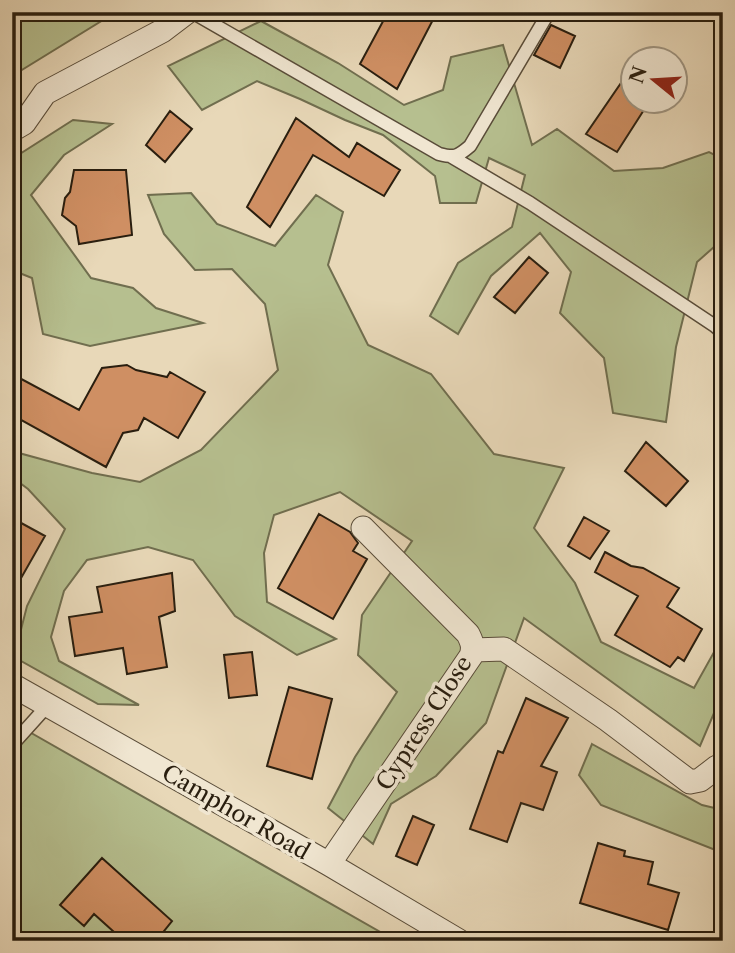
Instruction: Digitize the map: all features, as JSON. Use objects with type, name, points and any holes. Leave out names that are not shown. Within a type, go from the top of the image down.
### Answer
[{"type":"street","points":[[12,130],[24,124],[45,93],[162,31],[187,12]]},
{"type":"street","name":"Cypress Close","points":[[329,864],[473,650],[468,634],[363,528]]},
{"type":"street","points":[[473,650],[504,649],[608,720],[690,782],[700,780],[717,767]]},
{"type":"street","name":"Camphor Road","points":[[12,685],[329,864],[459,941]]},
{"type":"lane","points":[[192,12],[439,154],[452,158],[530,203],[723,333]]},
{"type":"lane","points":[[452,158],[470,146],[549,12]]},
{"type":"lane","points":[[12,745],[48,705]]},
{"type":"green space","points":[[12,12],[116,12],[12,76]]},
{"type":"green space","points":[[261,21],[338,63],[404,105],[443,90],[451,57],[503,45],[532,145],[557,129],[614,171],[663,168],[709,152],[723,159],[723,239],[697,262],[676,347],[666,422],[613,413],[604,358],[560,313],[571,272],[540,233],[491,276],[458,334],[430,316],[458,263],[512,227],[525,175],[489,158],[476,203],[440,203],[435,176],[383,135],[257,81],[202,110],[168,66]]},
{"type":"green space","points":[[73,120],[112,124],[64,155],[31,195],[91,278],[133,288],[156,308],[203,323],[90,346],[43,334],[32,278],[12,270],[12,159]]},
{"type":"green space","points":[[191,193],[217,224],[275,246],[316,195],[343,212],[328,265],[368,345],[431,374],[494,454],[564,468],[534,528],[575,583],[601,642],[694,688],[723,636],[723,692],[700,746],[524,618],[486,723],[436,776],[391,804],[373,844],[328,808],[355,757],[397,692],[358,655],[362,615],[412,541],[340,492],[274,515],[264,553],[267,602],[336,639],[297,655],[235,616],[193,560],[148,547],[87,560],[64,591],[51,637],[59,661],[139,705],[98,704],[14,657],[27,606],[65,529],[28,489],[12,477],[12,447],[19,453],[92,473],[140,482],[201,450],[278,370],[265,304],[232,269],[195,270],[164,234],[148,195]]},
{"type":"green space","points":[[12,722],[396,941],[12,941]]},
{"type":"green space","points":[[592,744],[702,805],[723,810],[723,853],[601,805],[579,775]]},
{"type":"building","points":[[388,12],[437,12],[397,89],[360,64]]},
{"type":"building","points":[[551,25],[575,36],[560,68],[534,55]]},
{"type":"building","points":[[620,84],[620,116],[640,116],[617,152],[586,134]]},
{"type":"building","points":[[170,111],[192,129],[165,162],[146,145]]},
{"type":"building","points":[[296,118],[349,157],[357,143],[400,170],[384,196],[313,155],[270,227],[247,207]]},
{"type":"building","points":[[74,170],[126,170],[132,235],[79,244],[76,226],[62,215]]},
{"type":"building","points":[[529,257],[548,273],[515,313],[494,297]]},
{"type":"building","points":[[127,365],[136,370],[167,377],[170,372],[205,392],[178,438],[144,418],[138,430],[123,433],[106,467],[12,415],[12,374],[79,410],[102,368]]},
{"type":"building","points":[[646,442],[688,481],[666,506],[625,471]]},
{"type":"building","points":[[319,514],[350,532],[358,543],[353,551],[367,559],[333,619],[278,588]]},
{"type":"building","points":[[584,517],[609,531],[590,559],[568,546]]},
{"type":"building","points":[[12,518],[45,536],[12,594]]},
{"type":"building","points":[[605,552],[631,566],[643,568],[679,588],[667,607],[702,629],[684,661],[678,657],[670,667],[615,635],[638,596],[595,572]]},
{"type":"building","points":[[172,573],[175,611],[159,617],[167,667],[127,674],[123,648],[75,656],[69,617],[102,612],[97,587]]},
{"type":"building","points":[[252,652],[257,695],[229,698],[224,655]]},
{"type":"building","points":[[289,687],[332,699],[312,779],[267,766]]},
{"type":"building","points":[[526,698],[568,718],[541,766],[557,772],[543,810],[521,803],[507,842],[470,829],[498,751],[503,753]]},
{"type":"building","points":[[413,816],[434,825],[417,865],[396,856]]},
{"type":"building","points":[[598,843],[625,851],[624,856],[653,862],[648,884],[679,893],[668,930],[580,903]]},
{"type":"building","points":[[102,858],[172,921],[156,941],[124,941],[94,914],[84,926],[60,905]]}]
